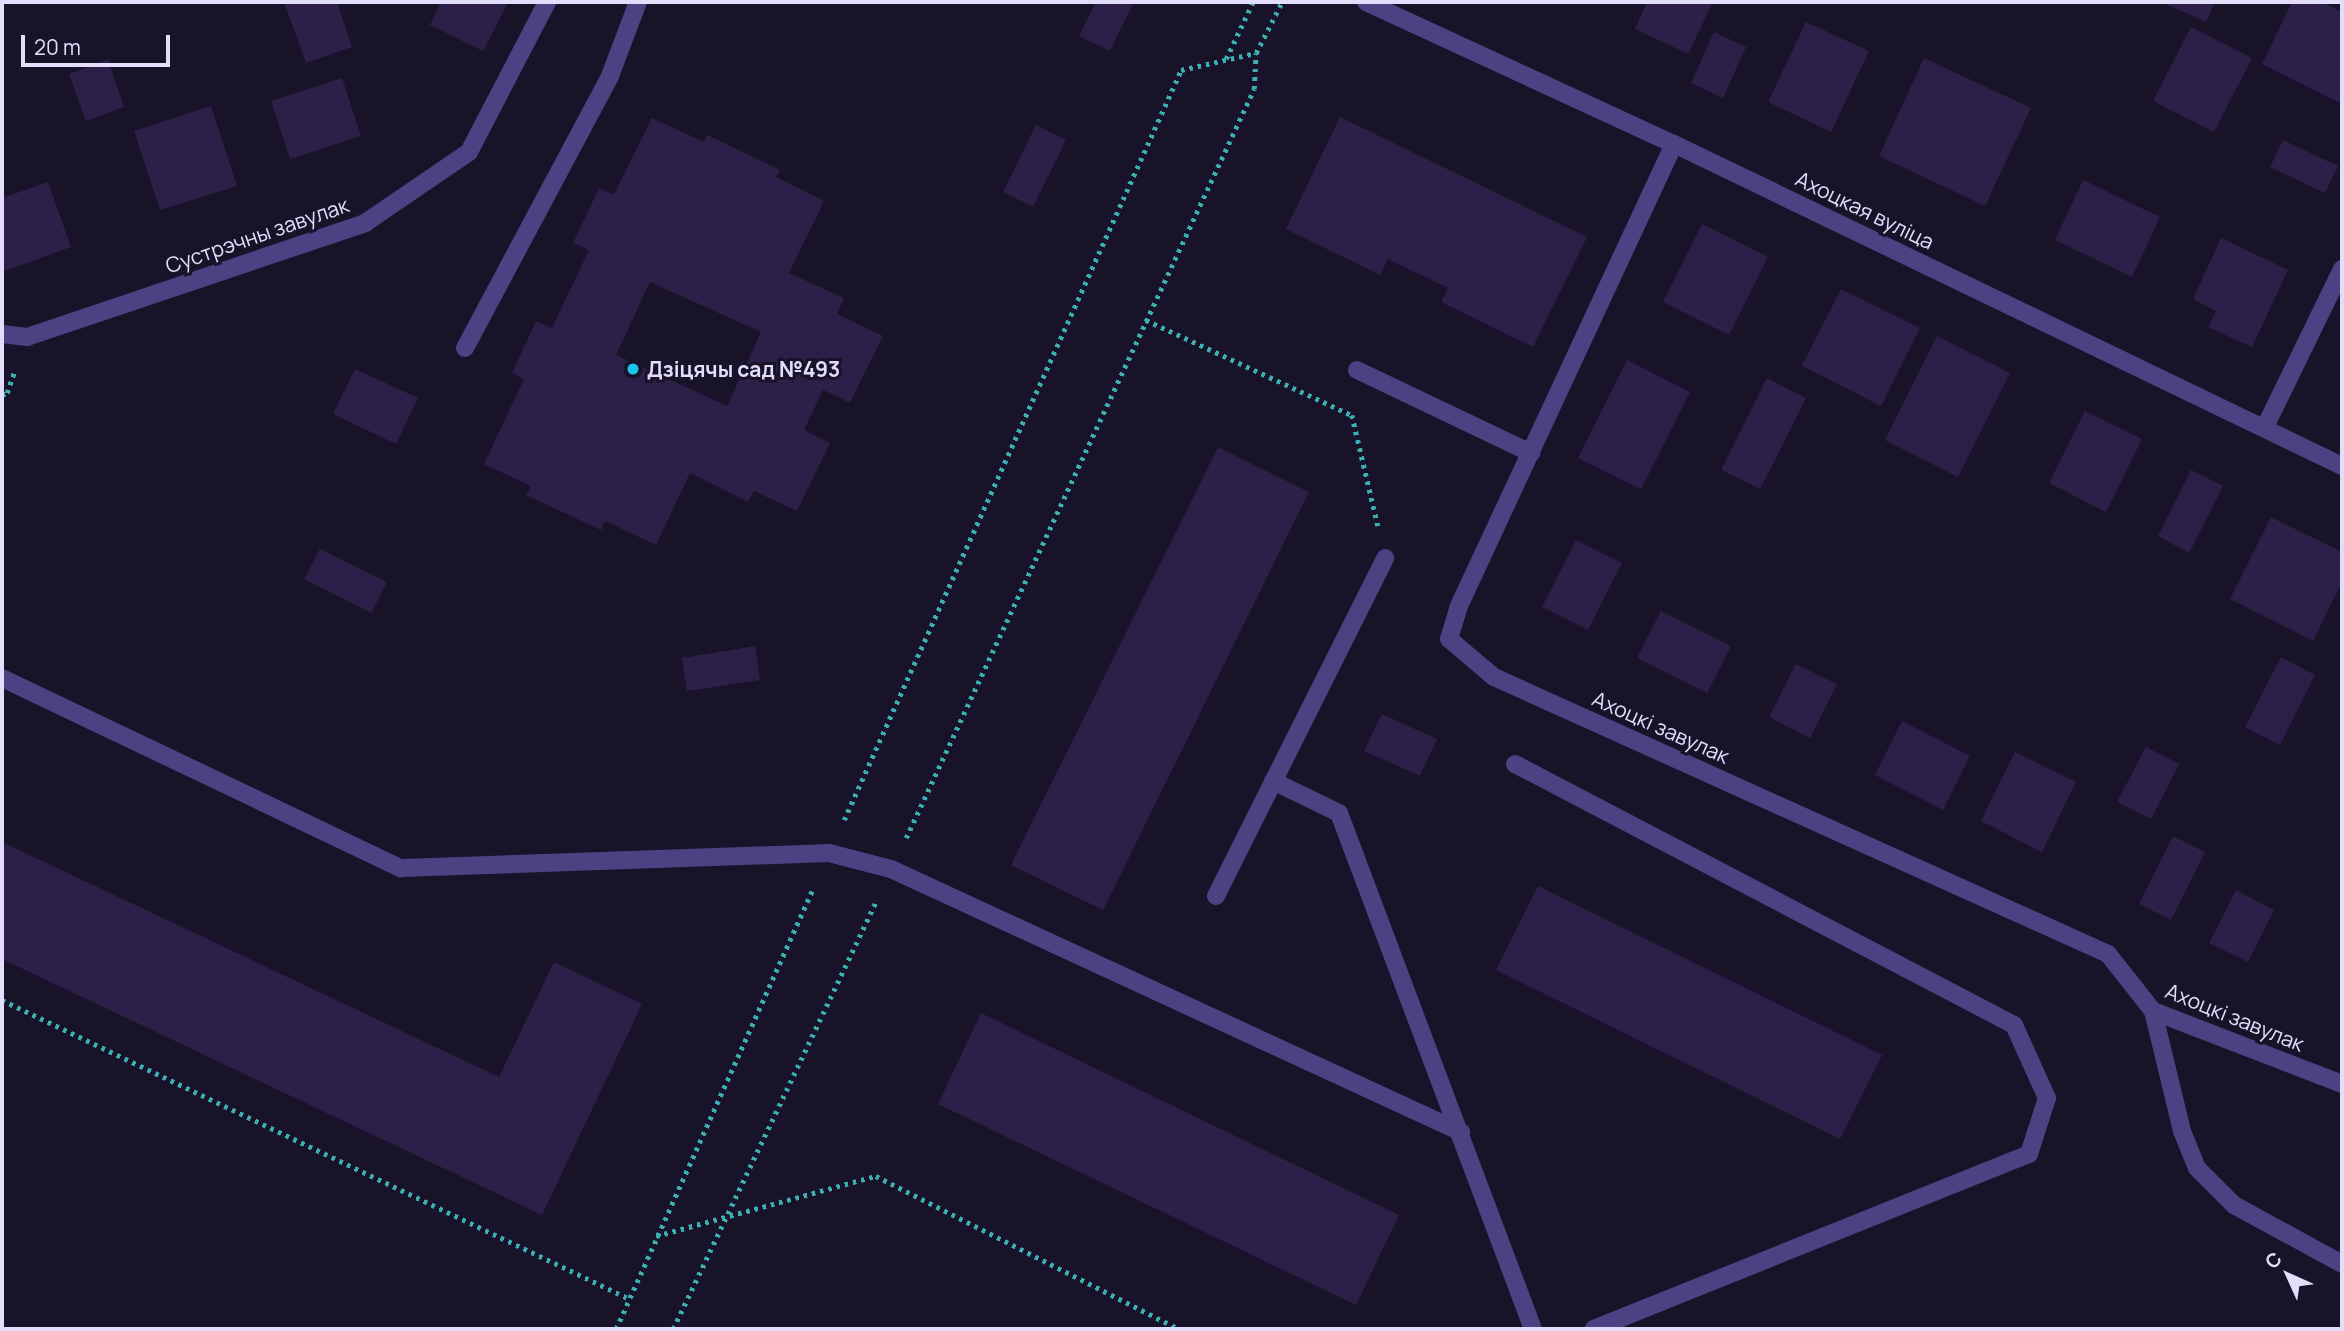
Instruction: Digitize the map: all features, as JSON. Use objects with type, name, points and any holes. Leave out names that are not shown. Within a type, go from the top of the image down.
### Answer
[{"type":"street","name":"Сустрэчны завулак","points":[[2,334],[27,337],[365,223],[469,152],[547,2]]},
{"type":"street","points":[[465,348],[610,76],[638,2]]},
{"type":"street","name":"Ахоцкая вуліца","points":[[1366,2],[1674,144],[2342,466]]},
{"type":"street","name":"Ахоцкі завулак","points":[[1674,144],[1459,606],[1449,639],[1494,677],[2108,954],[2153,1012],[2342,1084]]},
{"type":"street","points":[[2265,427],[2342,269]]},
{"type":"street","points":[[1357,370],[1531,453]]},
{"type":"street","points":[[1216,896],[1385,558]]},
{"type":"street","points":[[2,678],[401,869],[829,853],[891,869],[1461,1132]]},
{"type":"street","points":[[1515,764],[2014,1025],[2046,1098],[2029,1154],[1594,1329]]},
{"type":"street","points":[[1273,781],[1339,813],[1533,1329]]},
{"type":"street","points":[[2153,1012],[2182,1132],[2197,1168],[2234,1205],[2342,1264]]},
{"type":"path","points":[[1226,60],[1254,2]]},
{"type":"path","points":[[673,1329],[891,869],[1254,89],[1256,53],[1282,2]]},
{"type":"path","points":[[616,1329],[655,1236],[1181,70],[1256,53]]},
{"type":"path","points":[[1146,320],[1352,415],[1385,558]]},
{"type":"path","points":[[2,1000],[628,1298]]},
{"type":"path","points":[[655,1236],[876,1176],[1179,1329]]},
{"type":"building","points":[[284,2],[337,2],[352,47],[306,63]]},
{"type":"building","points":[[441,2],[508,2],[483,51],[430,25]]},
{"type":"building","points":[[1096,2],[1134,2],[1110,51],[1079,36]]},
{"type":"building","points":[[1647,2],[1713,2],[1688,54],[1635,29]]},
{"type":"building","points":[[2161,2],[2215,2],[2206,22]]},
{"type":"building","points":[[2292,2],[2322,2],[2342,12],[2342,104],[2262,64]]},
{"type":"building","points":[[1806,22],[1869,51],[1831,132],[1768,102]]},
{"type":"building","points":[[2191,27],[2252,58],[2214,132],[2153,101]]},
{"type":"building","points":[[1714,32],[1746,47],[1723,98],[1691,83]]},
{"type":"building","points":[[1924,58],[2031,108],[1985,206],[1879,156]]},
{"type":"building","points":[[108,60],[124,107],[86,121],[69,74]]},
{"type":"building","points":[[342,78],[361,136],[290,159],[271,101]]},
{"type":"building","points":[[211,106],[237,186],[160,210],[134,131]]},
{"type":"building","points":[[1340,117],[1587,237],[1533,347],[1441,302],[1448,288],[1388,259],[1380,275],[1286,229]]},
{"type":"building","points":[[652,118],[704,142],[707,135],[780,170],[776,177],[824,201],[789,273],[844,298],[837,314],[883,336],[850,403],[823,390],[804,430],[830,443],[797,511],[754,491],[748,502],[690,473],[656,545],[605,521],[601,530],[526,495],[531,486],[484,464],[524,379],[512,373],[536,321],[552,328],[589,250],[573,243],[599,188],[614,195]],"holes":[[[650,282],[761,332],[727,406],[616,355]]]},
{"type":"building","points":[[1036,125],[1066,140],[1033,207],[1003,192]]},
{"type":"building","points":[[2283,140],[2338,166],[2325,193],[2270,167]]},
{"type":"building","points":[[2083,180],[2160,217],[2132,277],[2055,240]]},
{"type":"building","points":[[48,182],[71,247],[2,272],[2,198]]},
{"type":"building","points":[[1702,224],[1768,257],[1729,335],[1663,302]]},
{"type":"building","points":[[2221,238],[2288,270],[2252,347],[2208,327],[2216,311],[2193,299]]},
{"type":"building","points":[[1841,289],[1920,328],[1881,406],[1802,366]]},
{"type":"building","points":[[1937,336],[2010,373],[1958,477],[1885,440]]},
{"type":"building","points":[[1627,360],[1690,392],[1641,489],[1578,458]]},
{"type":"building","points":[[355,369],[418,398],[396,444],[333,414]]},
{"type":"building","points":[[1767,378],[1806,398],[1760,489],[1721,470]]},
{"type":"building","points":[[2085,411],[2142,439],[2106,512],[2049,483]]},
{"type":"building","points":[[1218,447],[1309,492],[1103,910],[1011,865]]},
{"type":"building","points":[[2191,470],[2223,486],[2189,553],[2158,536]]},
{"type":"building","points":[[2271,517],[2342,552],[2342,582],[2313,641],[2230,599]]},
{"type":"building","points":[[1576,540],[1622,563],[1588,630],[1542,607]]},
{"type":"building","points":[[320,549],[387,582],[371,613],[304,579]]},
{"type":"building","points":[[1661,611],[1731,646],[1707,693],[1637,658]]},
{"type":"building","points":[[755,646],[760,680],[687,691],[682,658]]},
{"type":"building","points":[[2281,657],[2315,675],[2280,745],[2245,727]]},
{"type":"building","points":[[1796,664],[1837,684],[1810,738],[1769,717]]},
{"type":"building","points":[[1382,714],[1437,739],[1420,776],[1364,751]]},
{"type":"building","points":[[1902,721],[1970,756],[1943,810],[1875,775]]},
{"type":"building","points":[[2146,747],[2179,764],[2151,819],[2117,802]]},
{"type":"building","points":[[2015,752],[2076,782],[2042,852],[1981,821]]},
{"type":"building","points":[[2173,836],[2205,852],[2171,920],[2139,904]]},
{"type":"building","points":[[2,842],[499,1077],[554,962],[642,1004],[542,1215],[2,959]]},
{"type":"building","points":[[1538,886],[1882,1055],[1840,1139],[1496,970]]},
{"type":"building","points":[[2236,890],[2274,910],[2248,962],[2209,943]]},
{"type":"building","points":[[981,1013],[1399,1215],[1356,1305],[938,1104]]},
{"type":"place","name":"Дзіцячы сад №493","points":[[633,369]]}]
